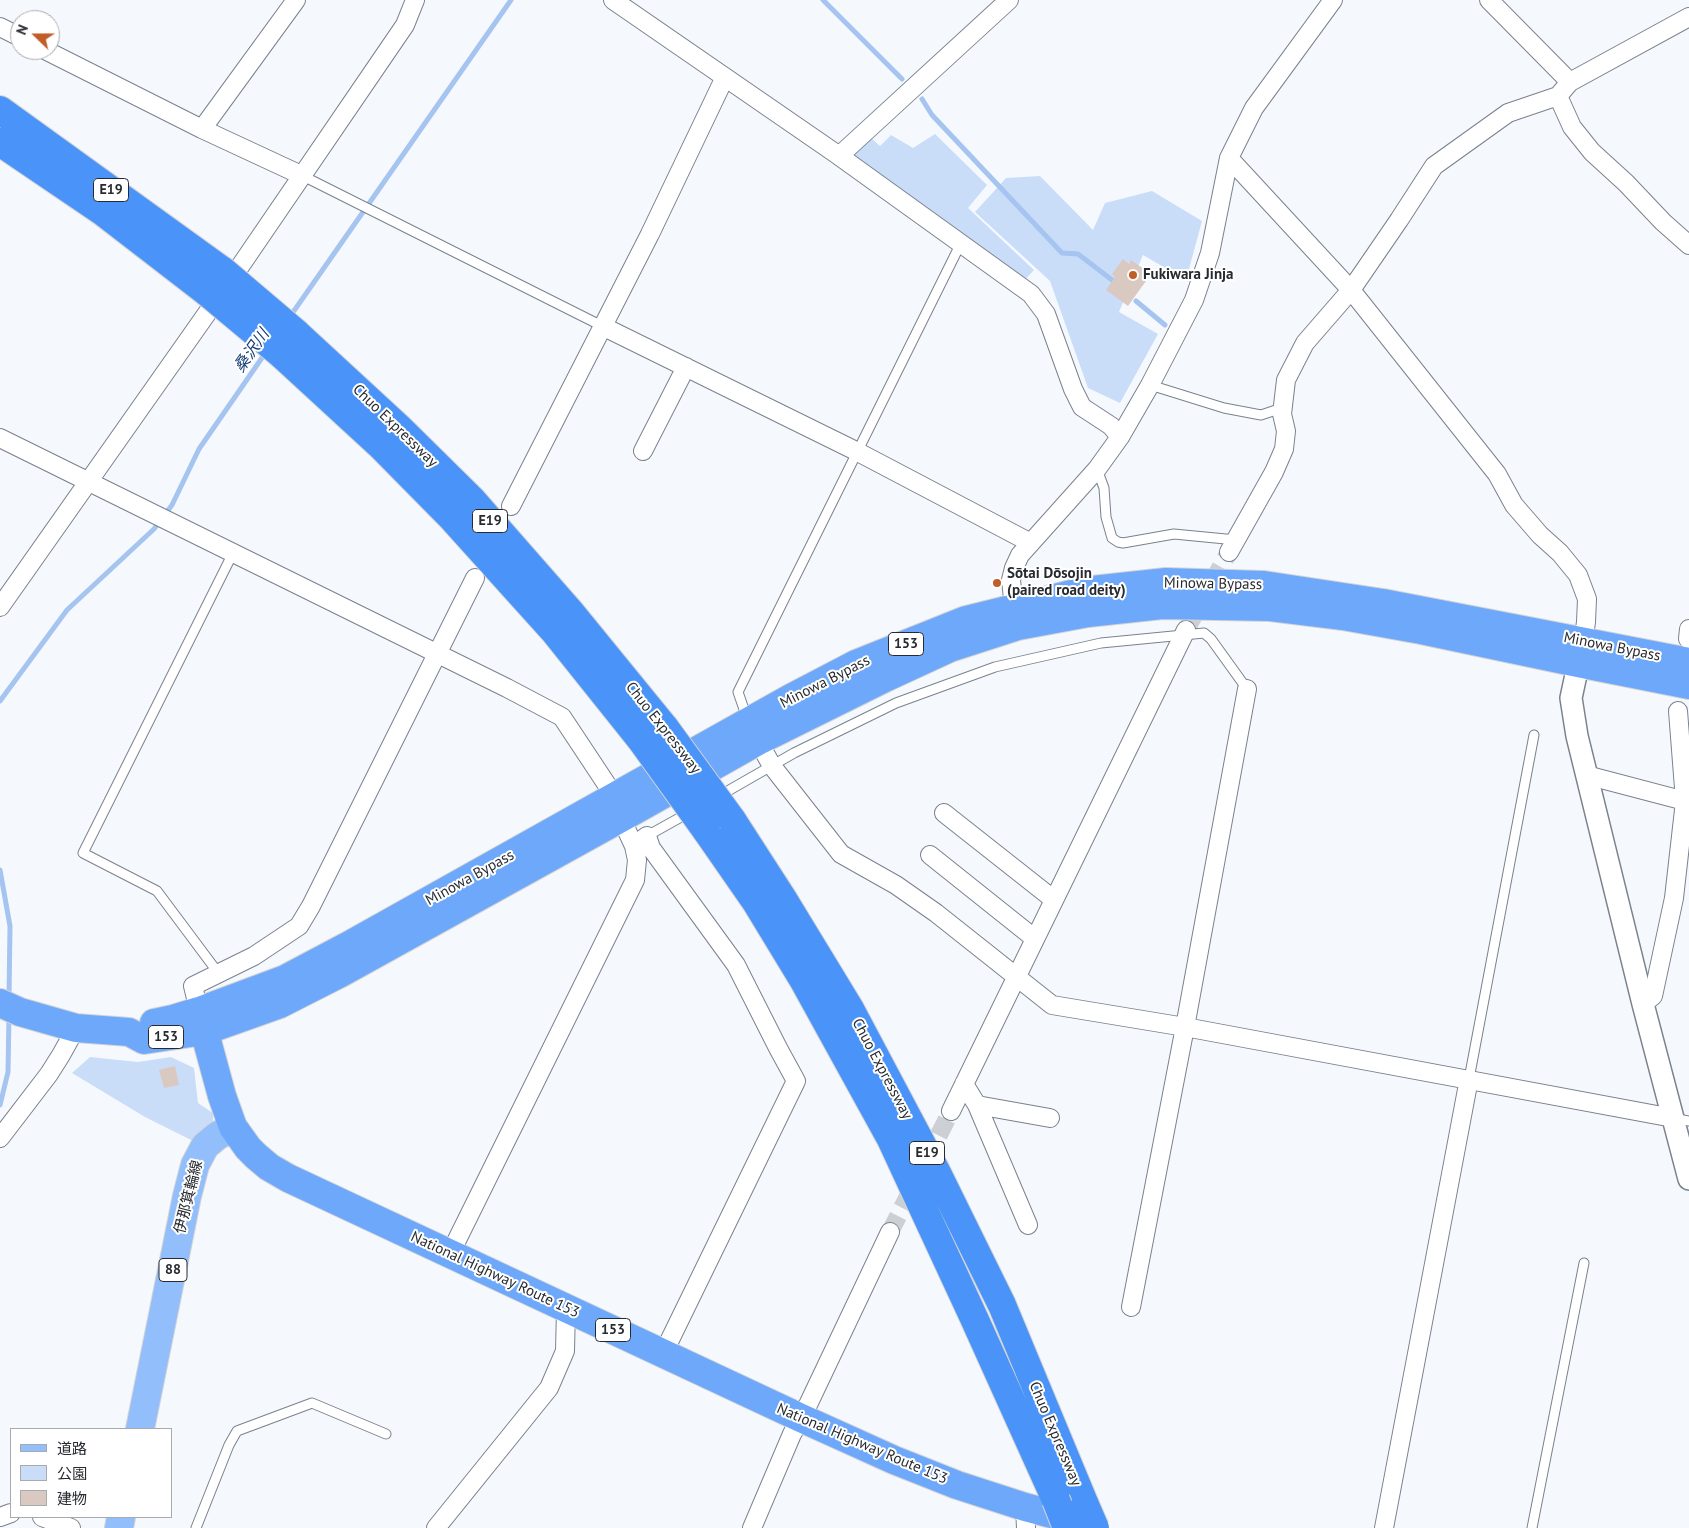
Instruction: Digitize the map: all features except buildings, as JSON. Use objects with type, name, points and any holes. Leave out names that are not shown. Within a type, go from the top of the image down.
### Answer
[{"type":"highway","name":"Chuo Expressway","points":[[0,110],[216,282],[288,343],[398,427],[472,500],[572,614],[665,728],[732,820],[850,1009],[936,1171],[1002,1306],[1090,1517]]},
{"type":"highway","name":"Chuo Expressway","points":[[0,142],[103,212],[216,282]]},
{"type":"highway","name":"Chuo Expressway","points":[[288,343],[381,446],[453,519],[554,631],[703,814],[804,981],[891,1139],[982,1336],[1067,1528]]},
{"type":"highway","name":"Minowa Bypass","points":[[753,731],[789,699],[856,664],[966,620],[1083,591],[1166,582],[1264,585],[1383,603],[1580,653],[1689,684]]},
{"type":"highway","name":"Minowa Bypass","points":[[201,1021],[280,1004],[312,989],[618,808],[753,731],[885,678],[950,648],[1018,626],[1088,613],[1162,605],[1270,607],[1343,616],[1420,630],[1580,653],[1689,643]]},
{"type":"highway","name":"153","points":[[10,1007],[76,1028],[129,1032],[144,1040],[201,1021]]},
{"type":"highway","name":"National Highway Route 153","points":[[201,1021],[233,1128],[248,1148],[276,1171],[801,1418],[894,1460],[957,1485],[1026,1518],[1108,1528]]},
{"type":"main road","name":"伊那箕輪線","points":[[140,1428],[187,1196],[195,1165],[205,1146],[217,1136],[233,1128]]},
{"type":"street","points":[[202,129],[296,0]]},
{"type":"street","points":[[0,607],[241,265],[405,25],[415,0]]},
{"type":"street","points":[[613,0],[839,156],[1030,294],[1046,314],[1073,389],[1082,407],[1111,426],[1120,437]]},
{"type":"street","points":[[839,156],[1009,0]]},
{"type":"street","points":[[1014,608],[1011,580],[1020,555],[1097,468],[1120,437],[1150,385],[1194,300],[1210,252],[1230,158],[1254,108],[1333,0]]},
{"type":"street","points":[[1489,0],[1570,82]]},
{"type":"street","points":[[1232,546],[1274,472],[1284,449],[1286,431],[1282,408],[1286,380],[1305,343],[1351,290],[1400,220],[1434,166],[1508,113],[1558,96],[1570,82],[1689,18]]},
{"type":"street","points":[[60,58],[202,129],[301,175]]},
{"type":"street","points":[[511,506],[650,234],[725,77]]},
{"type":"street","points":[[1558,96],[1572,126],[1592,152],[1626,182],[1663,222],[1689,245]]},
{"type":"street","points":[[1230,158],[1351,290],[1497,474],[1514,505],[1540,535],[1560,553],[1578,575],[1587,598],[1586,622],[1571,698],[1577,736],[1643,1004],[1681,1119],[1689,1179]]},
{"type":"street","points":[[602,326],[856,451],[1031,543]]},
{"type":"street","points":[[643,452],[686,367]]},
{"type":"street","points":[[0,438],[507,688],[562,717],[640,841],[651,848],[736,965],[796,1081],[663,1354]]},
{"type":"street","points":[[201,1021],[193,986],[254,956],[299,926],[311,906],[475,578]]},
{"type":"street","points":[[951,1110],[1184,632]]},
{"type":"street","points":[[1131,1307],[1247,689]]},
{"type":"street","points":[[1643,1004],[1653,996],[1672,908],[1687,802],[1678,711]]},
{"type":"street","points":[[753,731],[772,766],[841,854],[896,885],[936,913],[1052,1005],[1185,1027],[1681,1119]]},
{"type":"street","points":[[1586,775],[1687,802]]},
{"type":"street","points":[[944,813],[1053,899]]},
{"type":"street","points":[[450,1254],[636,880],[640,841]]},
{"type":"street","points":[[930,855],[1034,938]]},
{"type":"street","points":[[0,1138],[49,1074],[76,1028]]},
{"type":"street","points":[[1384,1528],[1469,1079]]},
{"type":"street","points":[[964,1084],[977,1105],[1028,1225]]},
{"type":"street","points":[[977,1105],[1050,1118]]},
{"type":"street","points":[[752,1528],[792,1434],[890,1232]]},
{"type":"street","points":[[436,1528],[549,1388],[565,1351],[566,1308]]},
{"type":"street","points":[[45,1518],[71,1528]]},
{"type":"lane","points":[[301,175],[602,326]]},
{"type":"lane","points":[[753,731],[738,692],[856,451],[960,245]]},
{"type":"lane","points":[[1150,385],[1233,410],[1261,414],[1282,408]]},
{"type":"lane","points":[[1097,468],[1104,488],[1106,517],[1112,538],[1118,542],[1123,543],[1174,534],[1232,546]]},
{"type":"lane","points":[[219,974],[157,891],[83,853],[233,553]]},
{"type":"lane","points":[[640,841],[703,814],[794,752],[896,703],[995,667],[1101,643],[1184,632],[1204,633],[1247,689]]},
{"type":"lane","points":[[1469,1079],[1534,735]]},
{"type":"lane","points":[[1532,1528],[1584,1263]]},
{"type":"lane","points":[[196,1528],[229,1445],[237,1432],[312,1402],[386,1434]]},
{"type":"green space","points":[[935,134],[987,185],[968,208],[1034,270],[1022,283],[848,157],[870,137],[880,146],[891,135],[913,148]]},
{"type":"green space","points":[[1040,176],[1093,230],[1105,203],[1152,191],[1202,221],[1186,280],[1143,255],[1119,312],[1158,334],[1120,403],[1088,388],[1050,281],[975,212],[1006,178]]},
{"type":"green space","points":[[90,1057],[138,1062],[171,1057],[194,1068],[198,1103],[213,1113],[213,1124],[195,1142],[145,1117],[72,1073]]},
{"type":"waterway","name":"桑沢川","points":[[289,318],[511,0]]},
{"type":"waterway","points":[[823,0],[902,79]]},
{"type":"waterway","points":[[922,99],[932,115],[1062,253],[1078,254],[1116,283]]},
{"type":"waterway","points":[[1136,301],[1165,325]]},
{"type":"waterway","name":"桑沢川","points":[[0,701],[67,610],[154,529],[172,505],[199,449],[266,352]]},
{"type":"waterway","name":"桑沢川","points":[[0,870],[10,926],[9,998]]},
{"type":"waterway","name":"桑沢川","points":[[0,1105],[8,1072],[9,1016]]},
{"type":"tunnel","points":[[1186,630],[1229,552]]},
{"type":"tunnel","points":[[890,1232],[951,1111]]},
{"type":"place","name":"Fukiwara Jinja","points":[[1133,275]]},
{"type":"place","name":"Sōtai Dōsojin (paired road deity)","points":[[997,583]]}]
